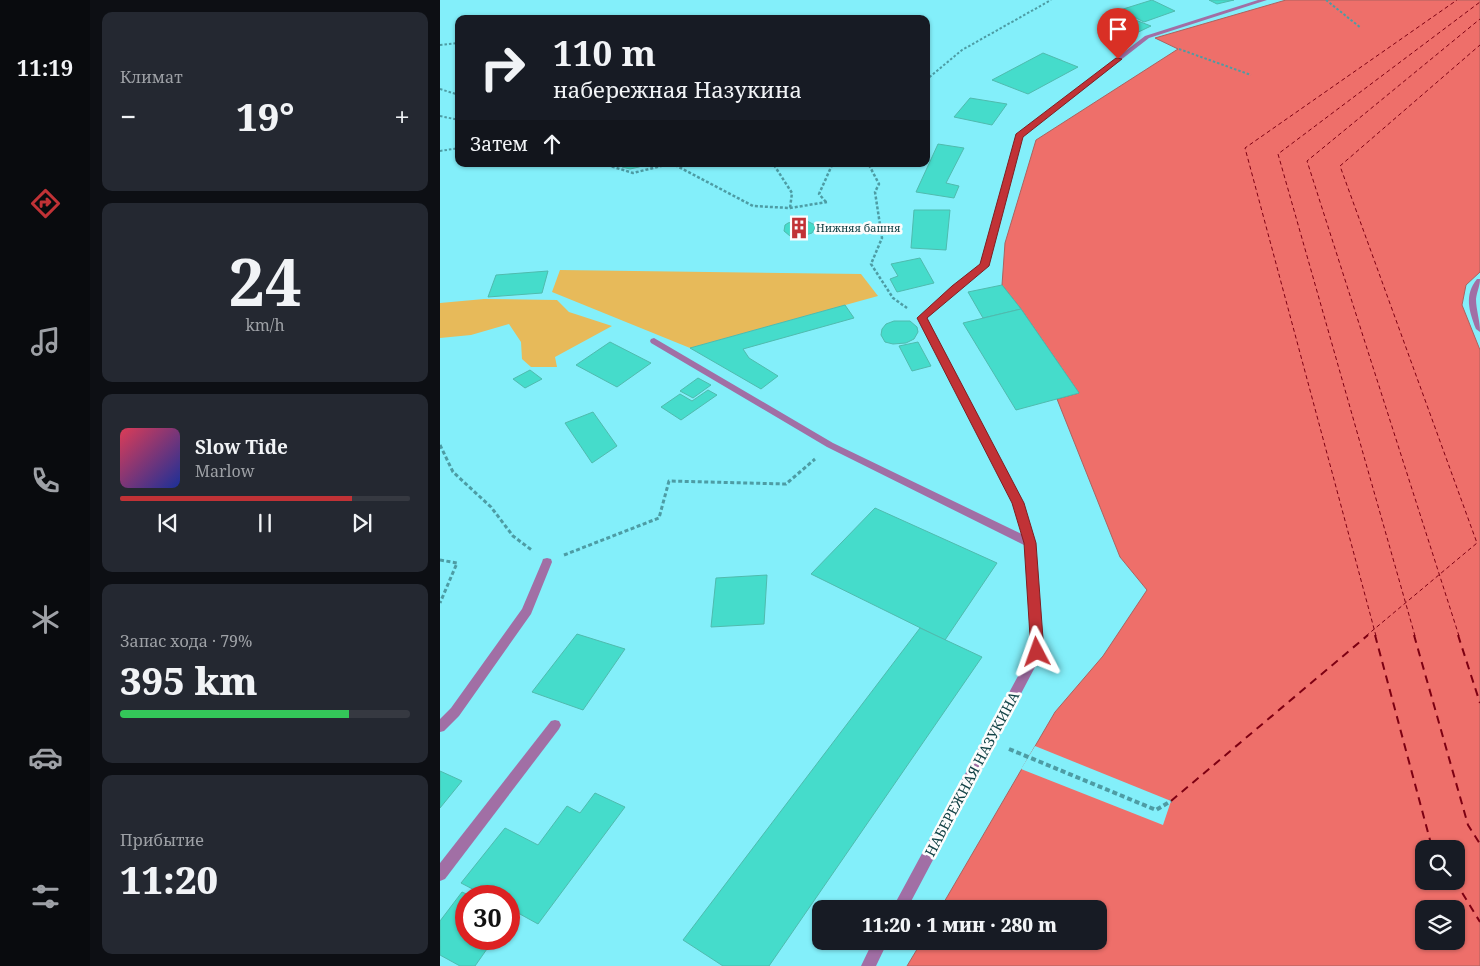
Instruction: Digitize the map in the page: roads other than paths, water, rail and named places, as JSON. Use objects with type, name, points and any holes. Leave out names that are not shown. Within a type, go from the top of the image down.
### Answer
[{"type":"street","name":"НАБЕРЕЖНАЯ НАЗУКИНА","points":[[904,900],[1037,652],[1030,543],[1018,503],[922,318],[955,288],[984,266],[1019,136],[1147,37],[1264,0]]},
{"type":"street","points":[[1480,281],[1475,286],[1471,306],[1480,329]]},
{"type":"street","points":[[654,341],[830,445],[1030,543]]},
{"type":"street","points":[[440,727],[455,712],[527,610],[547,562]]},
{"type":"street","points":[[440,874],[555,725]]},
{"type":"street","points":[[868,966],[876,950]]},
{"type":"place","name":"Нижняя башня","points":[[799,228]]}]
